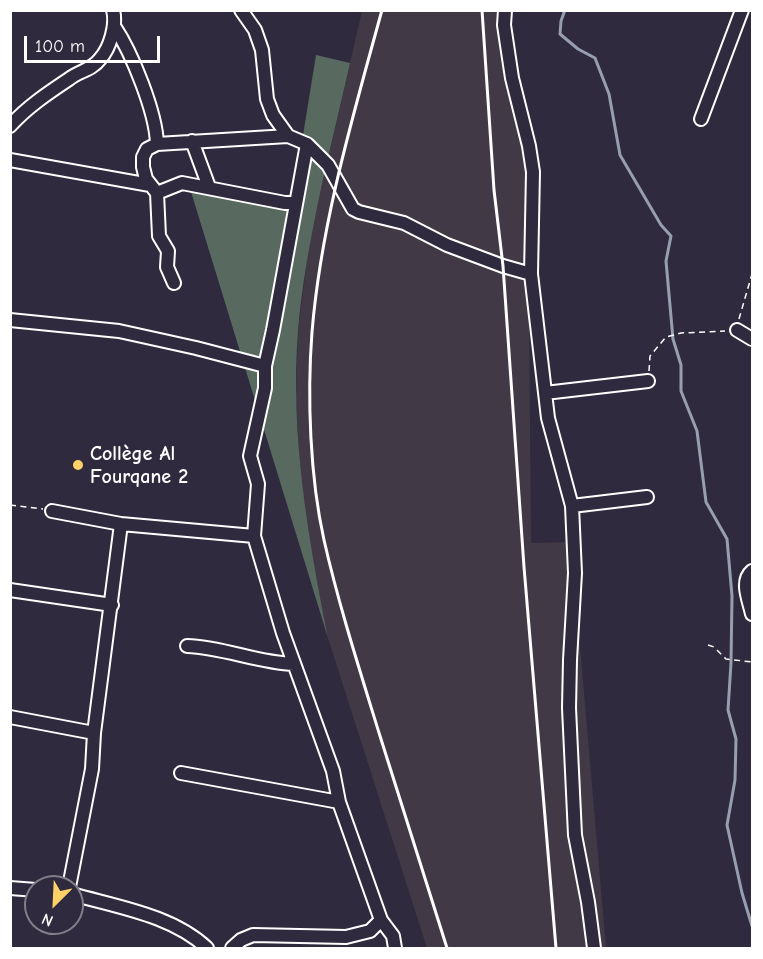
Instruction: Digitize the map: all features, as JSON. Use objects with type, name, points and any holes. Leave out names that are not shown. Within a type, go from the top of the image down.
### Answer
[{"type":"street","points":[[10,126],[41,97],[101,59],[114,26],[113,10]]},
{"type":"street","points":[[241,10],[255,30],[262,50],[267,99],[273,115],[288,136]]},
{"type":"street","points":[[505,10],[504,25],[512,78],[533,172],[531,274],[548,418],[561,458],[572,506],[575,573],[569,708],[574,824],[594,948]]},
{"type":"street","points":[[701,119],[742,10]]},
{"type":"street","points":[[114,26],[138,75],[155,128],[157,144]]},
{"type":"street","points":[[174,283],[167,267],[168,251],[159,236],[153,189],[146,179],[143,157],[147,149],[157,144],[288,136],[307,144],[328,165],[348,201],[359,212],[404,223],[447,245],[502,266],[531,274]]},
{"type":"street","points":[[192,141],[209,187]]},
{"type":"street","points":[[307,144],[265,366],[265,388],[250,456],[258,484],[254,536],[294,664],[333,771],[339,802],[381,921],[393,936],[395,948]]},
{"type":"street","points":[[10,160],[153,189],[182,183],[296,203]]},
{"type":"street","points":[[10,320],[119,331],[265,366]]},
{"type":"street","points":[[736,330],[753,339]]},
{"type":"street","points":[[545,393],[648,381]]},
{"type":"street","points":[[572,506],[647,497]]},
{"type":"street","points":[[52,511],[121,524],[254,536]]},
{"type":"street","points":[[71,875],[92,769],[94,733],[121,524]]},
{"type":"street","points":[[753,571],[748,574],[746,583],[753,614]]},
{"type":"street","points":[[10,590],[112,605]]},
{"type":"street","points":[[187,646],[197,646],[275,663],[294,664]]},
{"type":"street","points":[[10,717],[94,733]]},
{"type":"street","points":[[181,773],[339,802]]},
{"type":"street","points":[[84,898],[163,921],[190,934],[207,948]]},
{"type":"street","points":[[232,948],[241,940],[253,935],[346,937],[370,931],[381,921]]},
{"type":"path","points":[[648,381],[650,357],[666,337],[681,333],[736,330],[746,289],[753,273]]},
{"type":"path","points":[[10,505],[52,511]]},
{"type":"path","points":[[708,645],[714,647],[726,659],[753,662]]},
{"type":"shaded area","points":[[362,11],[507,11],[528,176],[531,543],[571,542],[606,948],[427,948],[328,638],[309,541],[300,473],[296,398],[298,331],[310,237]]},
{"type":"green space","points":[[316,55],[350,63],[307,263],[298,331],[296,370],[296,409],[302,486],[328,638],[188,182],[293,197]]},
{"type":"waterway","points":[[565,10],[560,34],[578,49],[595,58],[609,94],[620,155],[661,225],[671,236],[666,261],[673,339],[681,365],[681,391],[697,431],[706,502],[727,539],[732,596],[728,710],[736,739],[735,780],[727,825],[752,926]]},
{"type":"railway","points":[[382,10],[330,210],[316,291],[310,383],[311,437],[319,516],[343,614],[447,948]]},
{"type":"railway","points":[[482,10],[494,190],[503,266],[524,567],[556,948]]},
{"type":"place","name":"Collège Al Fourqane 2","points":[[78,465]]}]
